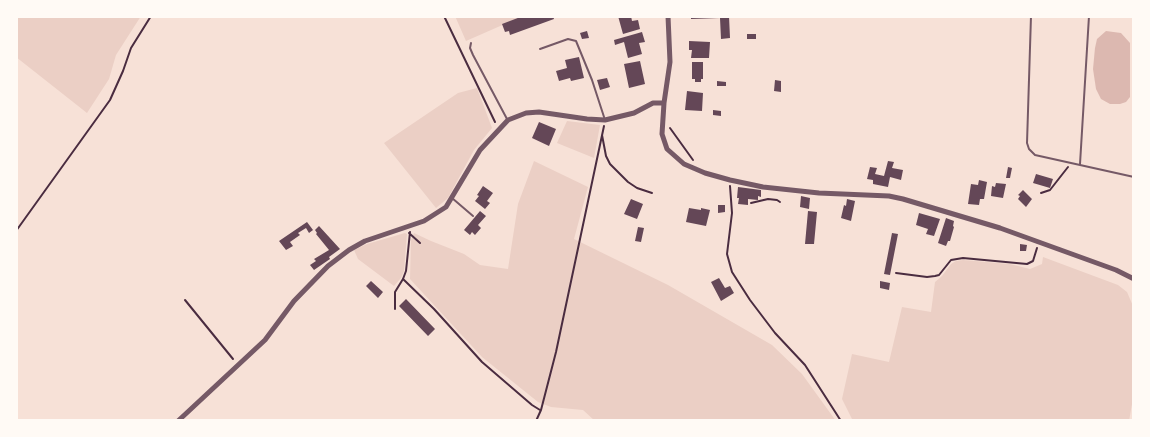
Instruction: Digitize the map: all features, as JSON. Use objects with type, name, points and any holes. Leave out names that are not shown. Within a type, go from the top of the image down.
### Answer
[{"type":"street","points":[[668,16],[670,62],[662,134],[667,149],[684,164],[705,173],[762,187],[889,196],[989,224],[1039,241],[1134,278]]},
{"type":"street","points":[[178,421],[265,340],[294,301],[328,266],[364,241],[410,230],[438,214],[446,207],[480,150],[508,120],[526,113],[539,112],[605,120],[634,113],[653,103],[664,103]]},
{"type":"lane","points":[[1031,16],[1027,144],[1029,149],[1035,155],[1134,177]]},
{"type":"lane","points":[[1080,165],[1089,16]]},
{"type":"lane","points":[[540,49],[568,39],[576,41],[592,80],[605,120]]},
{"type":"lane","points":[[471,43],[470,48],[473,55],[508,120]]},
{"type":"lane","points":[[452,198],[473,216]]},
{"type":"path","points":[[16,231],[110,100],[131,48],[151,16]]},
{"type":"path","points":[[444,16],[498,130]]},
{"type":"path","points":[[669,127],[693,160]]},
{"type":"path","points":[[536,421],[541,410],[556,352],[602,133],[603,146],[610,164],[628,182],[637,188],[652,193]]},
{"type":"path","points":[[1040,193],[1050,190],[1071,163]]},
{"type":"path","points":[[730,180],[732,213],[727,254],[732,272],[775,333],[804,365],[841,421]]},
{"type":"path","points":[[751,203],[768,199],[780,202]]},
{"type":"path","points":[[410,230],[420,244]]},
{"type":"path","points":[[395,309],[395,292],[406,271],[410,230]]},
{"type":"path","points":[[896,273],[926,277],[935,276],[939,275],[951,260],[963,258],[1031,263],[1039,241]]},
{"type":"path","points":[[403,279],[434,309],[482,362],[532,405],[541,410]]},
{"type":"path","points":[[185,300],[238,365]]},
{"type":"shaded area","points":[[16,16],[141,16],[116,55],[109,79],[87,113],[16,57]]},
{"type":"shaded area","points":[[455,16],[523,16],[466,41]]},
{"type":"shaded area","points":[[1106,31],[1121,33],[1130,43],[1130,97],[1126,102],[1120,104],[1110,104],[1101,99],[1096,89],[1093,69],[1095,48],[1097,39]]},
{"type":"shaded area","points":[[477,88],[492,128],[474,150],[448,198],[436,208],[384,143],[458,93]]},
{"type":"shaded area","points":[[567,121],[600,125],[594,158],[557,143]]},
{"type":"shaded area","points":[[534,161],[588,187],[574,239],[668,285],[772,345],[802,374],[836,421],[595,421],[583,410],[551,407],[538,402],[482,357],[410,279],[411,240],[414,233],[464,254],[480,265],[508,269],[518,204]]},
{"type":"shaded area","points":[[407,234],[404,271],[394,286],[358,259],[354,250],[367,244]]},
{"type":"shaded area","points":[[1043,257],[1118,285],[1127,292],[1133,306],[1134,322],[1134,393],[1129,421],[853,421],[842,399],[852,354],[889,362],[902,307],[931,312],[935,282],[951,264],[963,260],[1010,264],[1030,269],[1042,264]]},
{"type":"building","points":[[523,16],[553,16],[554,19],[510,35],[509,31],[505,32],[502,24]]},
{"type":"building","points":[[618,16],[631,16],[632,21],[638,20],[640,29],[623,34]]},
{"type":"building","points":[[691,16],[729,16],[730,38],[721,39],[720,18],[691,19]]},
{"type":"building","points":[[587,31],[589,38],[582,39],[580,33]]},
{"type":"building","points":[[642,32],[645,42],[639,43],[642,54],[628,58],[624,42],[615,45],[614,40]]},
{"type":"building","points":[[747,34],[756,34],[756,39],[747,39]]},
{"type":"building","points":[[689,41],[710,42],[709,58],[691,58],[692,50],[689,50]]},
{"type":"building","points":[[579,57],[584,78],[571,81],[570,78],[559,81],[556,71],[567,68],[565,60]]},
{"type":"building","points":[[640,61],[645,84],[629,88],[624,64]]},
{"type":"building","points":[[692,62],[703,62],[703,79],[701,79],[701,82],[695,82],[695,79],[692,79]]},
{"type":"building","points":[[607,78],[610,87],[600,90],[597,80]]},
{"type":"building","points":[[775,80],[781,81],[781,92],[774,91]]},
{"type":"building","points":[[717,81],[726,82],[726,86],[717,86]]},
{"type":"building","points":[[687,91],[703,93],[702,111],[685,110]]},
{"type":"building","points":[[713,110],[721,111],[721,116],[713,115]]},
{"type":"building","points":[[539,122],[556,129],[549,146],[532,138]]},
{"type":"building","points":[[888,161],[894,162],[892,168],[903,170],[901,180],[890,177],[888,187],[873,184],[873,180],[867,179],[870,167],[877,168],[875,174],[884,176]]},
{"type":"building","points":[[1008,167],[1012,168],[1010,178],[1006,178]]},
{"type":"building","points":[[1036,174],[1053,179],[1050,188],[1033,183]]},
{"type":"building","points":[[979,180],[987,182],[984,199],[980,199],[979,205],[968,204],[971,184],[978,185]]},
{"type":"building","points":[[996,183],[1006,184],[1003,198],[991,196],[992,186],[995,187]]},
{"type":"building","points":[[483,186],[493,193],[487,201],[490,203],[485,209],[475,201]]},
{"type":"building","points":[[738,187],[761,190],[761,197],[758,196],[758,200],[748,199],[748,205],[738,204]]},
{"type":"building","points":[[1023,190],[1032,199],[1026,207],[1018,199],[1020,196],[1018,195]]},
{"type":"building","points":[[801,196],[810,198],[809,209],[800,207]]},
{"type":"building","points":[[631,199],[643,204],[637,219],[624,214]]},
{"type":"building","points":[[847,199],[855,201],[851,221],[841,218]]},
{"type":"building","points":[[718,205],[725,205],[725,212],[718,213]]},
{"type":"building","points":[[689,208],[710,210],[706,226],[686,222]]},
{"type":"building","points":[[480,211],[486,216],[478,225],[481,228],[475,235],[472,232],[470,235],[464,230]]},
{"type":"building","points":[[808,211],[817,212],[814,244],[805,244]]},
{"type":"building","points":[[919,213],[940,219],[934,236],[926,234],[928,229],[916,225]]},
{"type":"building","points":[[946,218],[954,221],[954,227],[950,241],[948,241],[946,246],[938,243]]},
{"type":"building","points":[[307,222],[313,230],[309,233],[306,228],[298,233],[300,235],[290,242],[293,246],[286,250],[279,241]]},
{"type":"building","points":[[319,226],[340,249],[314,270],[310,265],[316,261],[314,259],[329,250],[316,234],[315,230]]},
{"type":"building","points":[[638,227],[644,228],[641,242],[635,241]]},
{"type":"building","points":[[892,233],[898,234],[890,275],[884,274]]},
{"type":"building","points":[[1020,244],[1027,245],[1026,251],[1020,251]]},
{"type":"building","points":[[719,278],[725,288],[730,286],[734,293],[721,301],[711,282]]},
{"type":"building","points":[[371,281],[383,292],[378,298],[366,286]]},
{"type":"building","points":[[880,281],[890,283],[889,290],[880,288]]},
{"type":"building","points":[[406,299],[435,329],[428,336],[399,306]]}]
